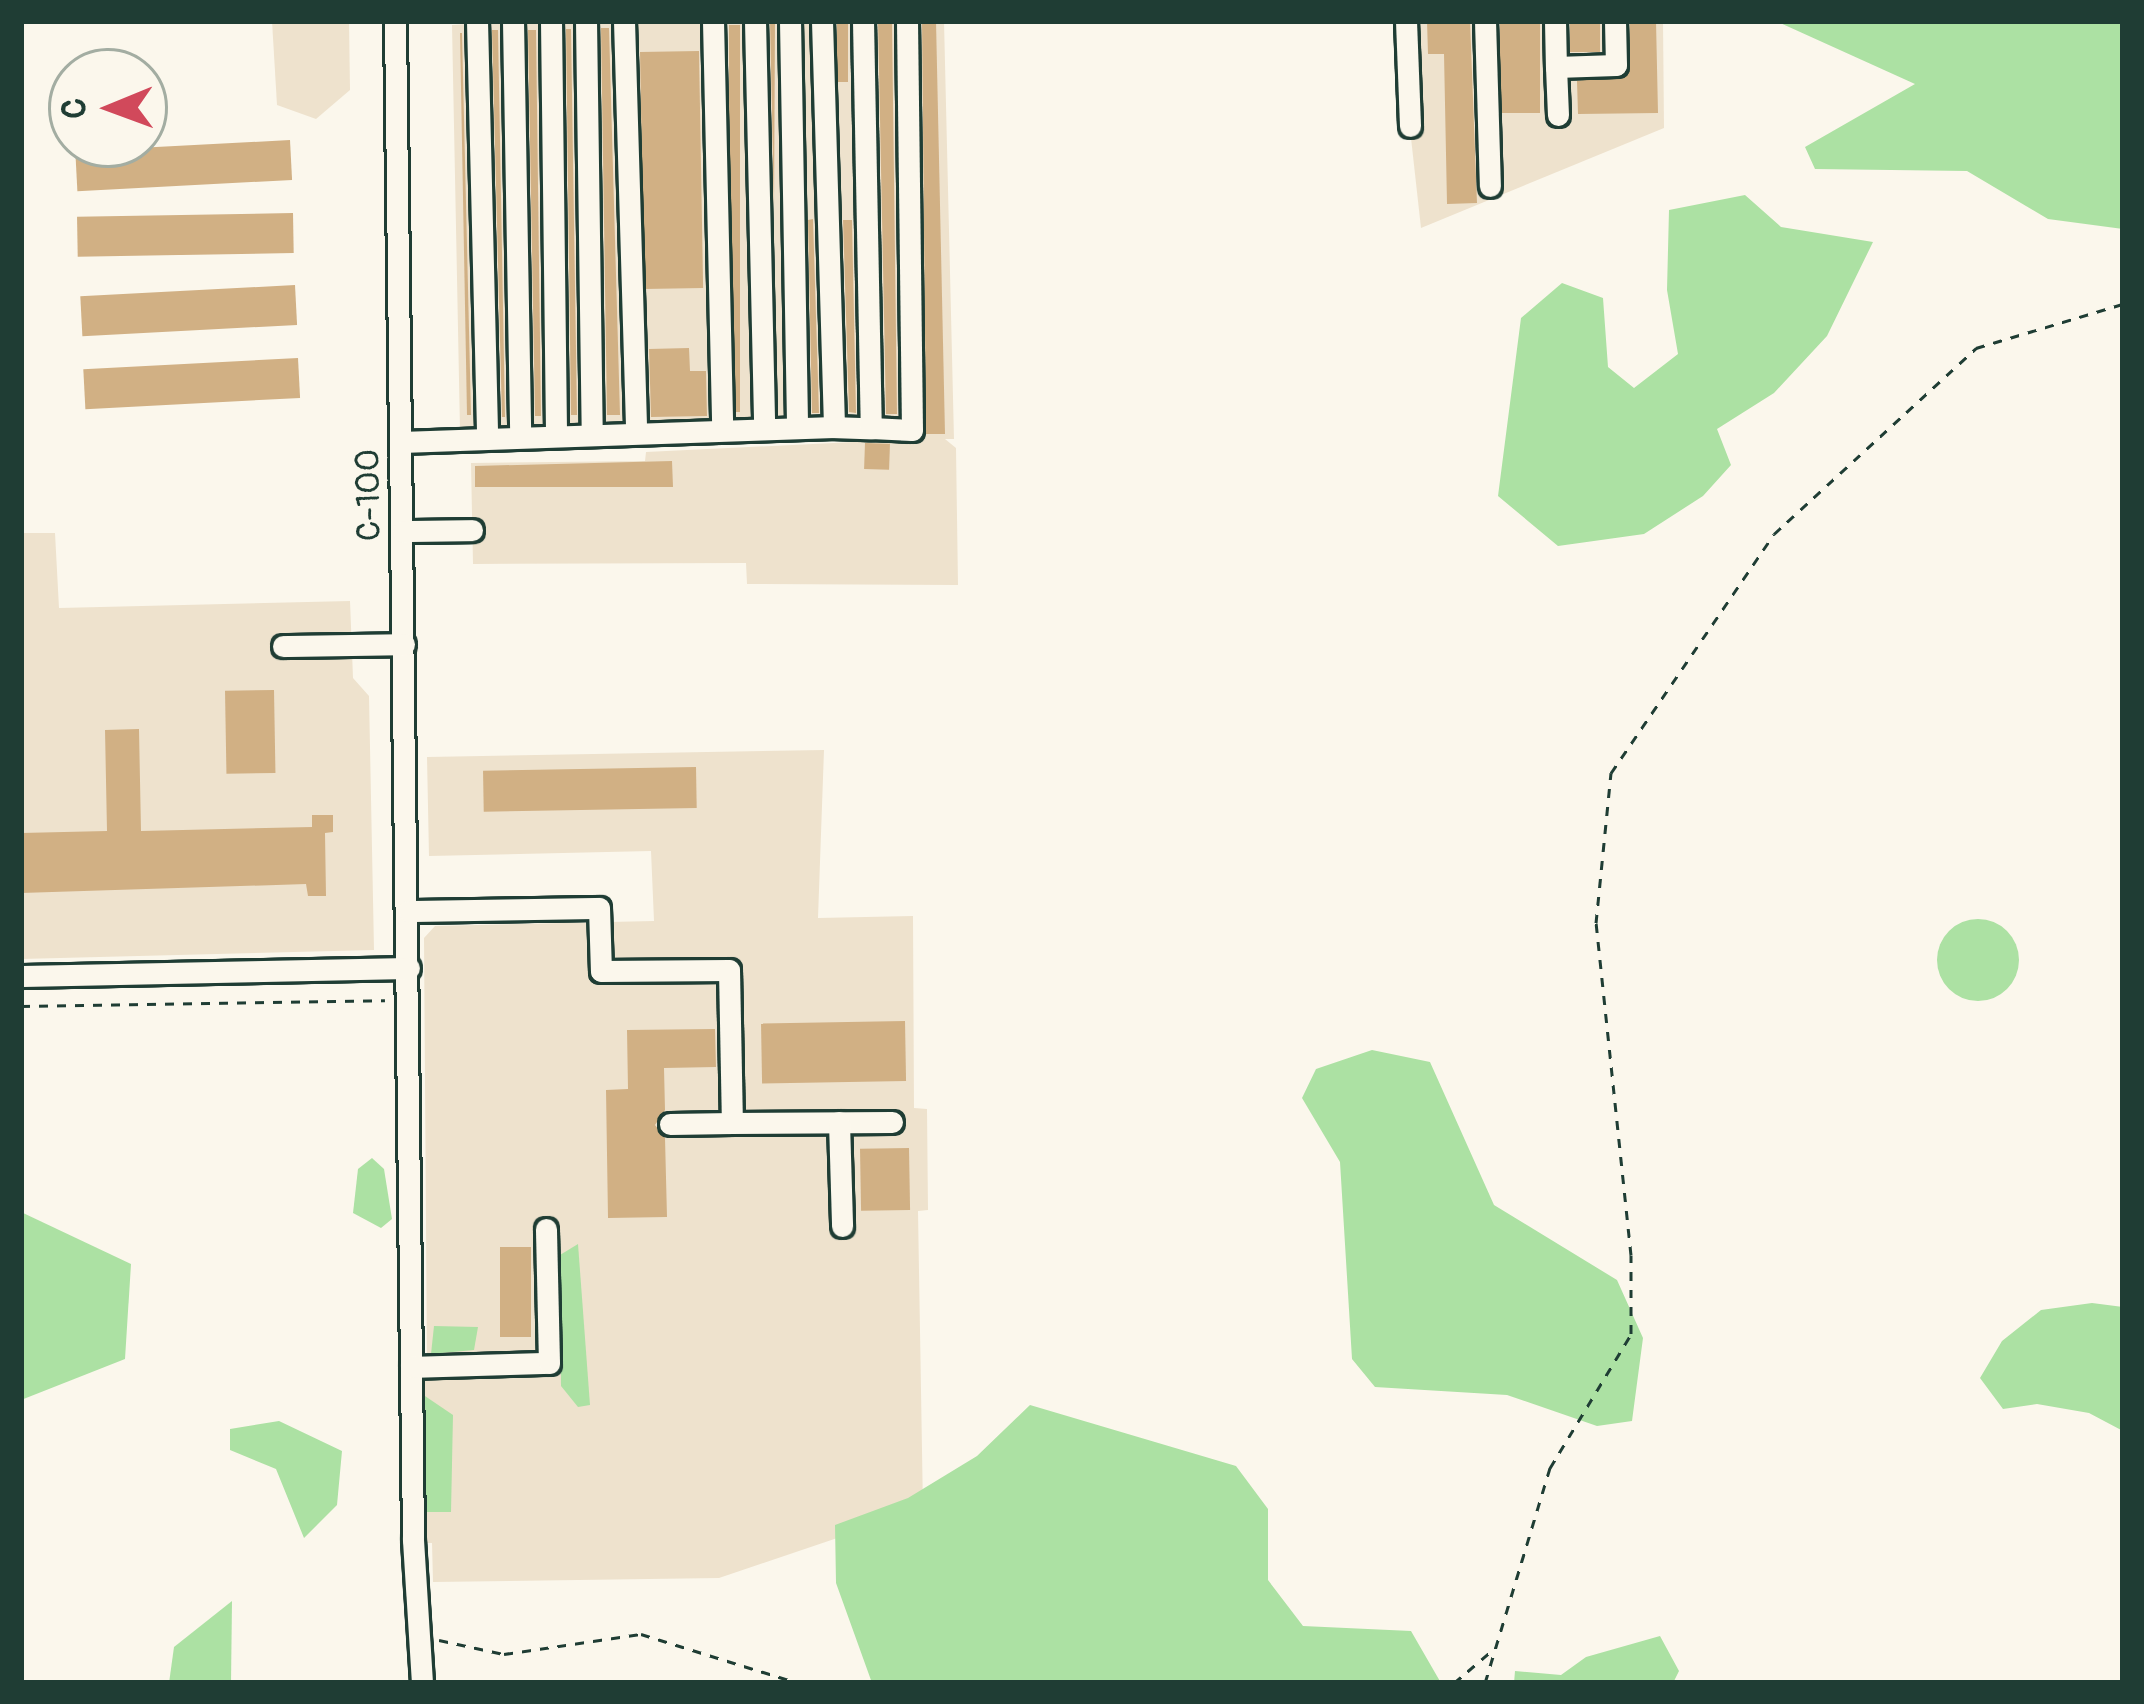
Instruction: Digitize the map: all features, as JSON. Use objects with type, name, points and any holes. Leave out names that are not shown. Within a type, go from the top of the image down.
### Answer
[{"type":"street","name":"С-100","points":[[395,21],[404,644],[417,800],[406,999],[411,1367],[422,1683]]},
{"type":"street","points":[[476,21],[487,437]]},
{"type":"street","points":[[513,21],[520,436]]},
{"type":"street","points":[[551,21],[556,435]]},
{"type":"street","points":[[586,21],[592,434]]},
{"type":"street","points":[[624,21],[636,433]]},
{"type":"street","points":[[713,21],[722,430]]},
{"type":"street","points":[[755,21],[764,429]]},
{"type":"street","points":[[790,21],[797,428]]},
{"type":"street","points":[[822,21],[834,427]]},
{"type":"street","points":[[863,21],[871,428]]},
{"type":"street","points":[[401,442],[834,427],[912,430],[907,21]]},
{"type":"street","points":[[1406,21],[1410,126]]},
{"type":"street","points":[[1486,21],[1490,186]]},
{"type":"street","points":[[1555,21],[1558,115]]},
{"type":"street","points":[[1556,67],[1616,65],[1616,21]]},
{"type":"street","points":[[403,531],[472,530]]},
{"type":"street","points":[[283,646],[404,644]]},
{"type":"street","points":[[409,911],[599,908],[601,971],[729,970],[732,1123]]},
{"type":"street","points":[[21,976],[410,968]]},
{"type":"street","points":[[839,1122],[842,1226]]},
{"type":"street","points":[[670,1124],[892,1122]]},
{"type":"street","points":[[411,1367],[549,1363],[546,1228]]},
{"type":"path","points":[[1485,1683],[1550,1468],[1631,1334],[1631,1255],[1596,923],[1611,773],[1774,534],[1908,410],[1976,348],[2123,304]]},
{"type":"path","points":[[21,1006],[406,999]]},
{"type":"path","points":[[421,1626],[437,1639],[504,1654],[641,1634],[798,1683]]},
{"type":"path","points":[[1454,1683],[1496,1647]]},
{"type":"shaded area","points":[[272,21],[349,21],[350,90],[316,119],[277,105]]},
{"type":"shaded area","points":[[944,21],[954,439],[945,439],[956,448],[958,585],[747,584],[746,563],[473,564],[471,463],[645,461],[646,452],[915,439],[460,430],[452,25]]},
{"type":"shaded area","points":[[1398,21],[1663,21],[1664,128],[1421,228]]},
{"type":"shaded area","points":[[21,533],[55,533],[59,608],[350,601],[353,678],[369,696],[374,950],[21,959]]},
{"type":"shaded area","points":[[824,750],[818,918],[913,916],[914,1108],[927,1109],[928,1210],[918,1211],[923,1509],[719,1578],[433,1582],[432,1543],[419,1543],[416,1386],[427,1367],[424,938],[435,926],[654,921],[651,851],[429,856],[427,757]]},
{"type":"green space","points":[[1776,21],[2123,21],[2123,229],[2048,219],[1967,171],[1815,169],[1805,147],[1915,84]]},
{"type":"green space","points":[[1745,195],[1781,227],[1873,242],[1827,336],[1774,393],[1717,429],[1731,465],[1703,496],[1644,534],[1558,546],[1498,496],[1521,318],[1562,283],[1603,298],[1608,367],[1634,388],[1678,354],[1667,290],[1669,210]]},
{"type":"green space","points":[[1978,919],[2007,931],[2019,960],[2007,989],[1978,1001],[1949,989],[1937,960],[1949,931]]},
{"type":"green space","points":[[1372,1050],[1430,1062],[1494,1205],[1617,1280],[1643,1338],[1632,1421],[1597,1426],[1507,1395],[1375,1387],[1352,1359],[1340,1162],[1302,1098],[1316,1069]]},
{"type":"green space","points":[[372,1158],[384,1169],[392,1219],[381,1228],[353,1213],[358,1169]]},
{"type":"green space","points":[[21,1212],[131,1264],[125,1359],[21,1400]]},
{"type":"green space","points":[[578,1244],[590,1405],[578,1407],[561,1386],[560,1255]]},
{"type":"green space","points":[[2092,1303],[2123,1307],[2123,1431],[2089,1413],[2037,1404],[2003,1409],[1980,1378],[2002,1341],[2041,1310]]},
{"type":"green space","points":[[434,1326],[478,1327],[474,1350],[431,1354]]},
{"type":"green space","points":[[422,1394],[453,1415],[451,1512],[426,1512]]},
{"type":"green space","points":[[1030,1405],[1236,1466],[1268,1509],[1268,1580],[1303,1626],[1411,1631],[1441,1683],[872,1683],[836,1583],[835,1525],[908,1498],[977,1456]]},
{"type":"green space","points":[[279,1421],[342,1451],[337,1505],[304,1538],[276,1469],[230,1450],[230,1429]]},
{"type":"green space","points":[[232,1601],[231,1683],[169,1683],[174,1647]]},
{"type":"green space","points":[[1660,1636],[1679,1671],[1673,1683],[1514,1683],[1515,1671],[1561,1675],[1586,1657]]},
{"type":"building","points":[[770,21],[775,21],[774,209]]},
{"type":"building","points":[[837,21],[848,21],[848,82],[837,82]]},
{"type":"building","points":[[878,21],[892,21],[897,414],[886,414]]},
{"type":"building","points":[[922,21],[936,21],[945,434],[926,434]]},
{"type":"building","points":[[1427,21],[1470,21],[1477,203],[1447,204],[1444,54],[1428,54]]},
{"type":"building","points":[[1500,21],[1540,21],[1540,113],[1500,113]]},
{"type":"building","points":[[1570,21],[1600,21],[1600,52],[1570,52]]},
{"type":"building","points":[[1630,21],[1656,21],[1658,113],[1578,114],[1577,81],[1628,73]]},
{"type":"building","points":[[729,25],[740,25],[740,412],[729,412]]},
{"type":"building","points":[[601,28],[609,28],[620,415],[607,415]]},
{"type":"building","points":[[566,29],[571,29],[577,415],[571,415]]},
{"type":"building","points":[[492,30],[498,30],[505,417],[502,417]]},
{"type":"building","points":[[528,30],[536,30],[541,416],[535,416]]},
{"type":"building","points":[[462,33],[471,415],[467,415]]},
{"type":"building","points":[[699,51],[703,288],[644,289],[640,52]]},
{"type":"building","points":[[290,140],[292,180],[77,191],[76,168],[168,168],[168,146]]},
{"type":"building","points":[[293,213],[294,253],[78,257],[77,217]]},
{"type":"building","points":[[813,219],[819,413],[812,413],[808,220]]},
{"type":"building","points":[[843,220],[852,220],[856,413],[849,412]]},
{"type":"building","points":[[295,285],[297,325],[82,336],[80,296]]},
{"type":"building","points":[[689,348],[690,371],[706,371],[707,416],[651,417],[649,349]]},
{"type":"building","points":[[298,358],[300,398],[85,409],[83,369]]},
{"type":"building","points":[[865,443],[890,444],[889,470],[864,469]]},
{"type":"building","points":[[672,461],[673,487],[475,487],[475,466]]},
{"type":"building","points":[[274,690],[275,773],[226,774],[225,691]]},
{"type":"building","points":[[139,729],[141,831],[312,827],[312,815],[333,815],[333,832],[325,833],[326,896],[308,896],[306,884],[21,893],[21,833],[107,831],[105,730]]},
{"type":"building","points":[[696,767],[697,808],[484,812],[483,771]]},
{"type":"building","points":[[905,1021],[906,1081],[762,1084],[761,1024]]},
{"type":"building","points":[[715,1029],[716,1067],[664,1068],[665,1110],[655,1125],[665,1138],[667,1217],[608,1218],[606,1090],[628,1089],[627,1030]]},
{"type":"building","points":[[909,1148],[910,1210],[861,1211],[860,1149]]},
{"type":"building","points":[[500,1247],[531,1247],[531,1337],[500,1337]]}]
